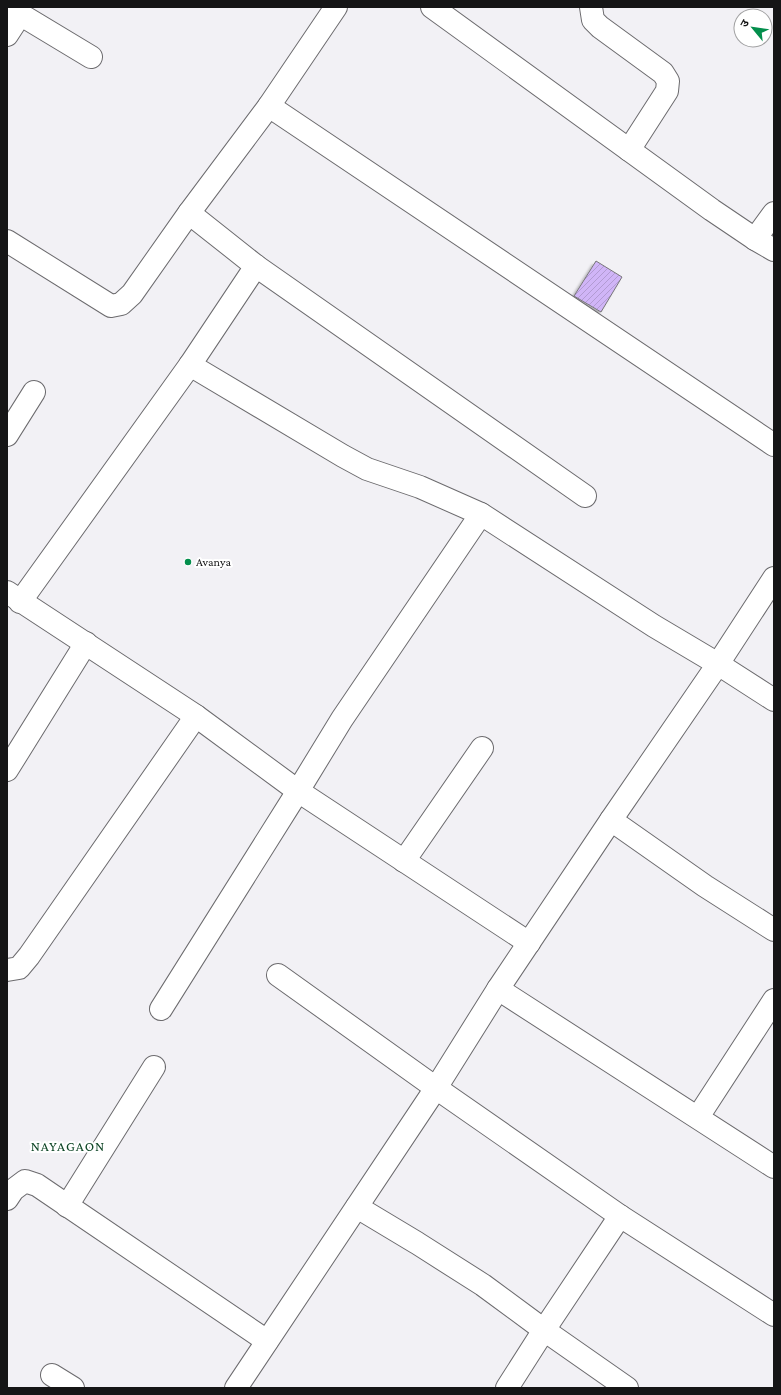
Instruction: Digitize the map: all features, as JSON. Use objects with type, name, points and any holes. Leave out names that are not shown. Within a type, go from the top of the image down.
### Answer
[{"type":"street","points":[[7,241],[111,306],[121,304],[132,294],[269,106],[336,7]]},
{"type":"street","points":[[432,7],[712,210],[774,250]]},
{"type":"street","points":[[591,7],[593,20],[600,27],[663,73],[668,81],[667,91],[629,150]]},
{"type":"street","points":[[7,35],[14,11],[91,57]]},
{"type":"street","points":[[269,106],[774,444]]},
{"type":"street","points":[[755,239],[774,213]]},
{"type":"street","points":[[189,214],[256,266],[585,496]]},
{"type":"street","points":[[256,266],[190,365],[14,597],[196,716],[298,791],[529,942]]},
{"type":"street","points":[[190,365],[343,456],[368,469],[420,487],[481,514],[654,626],[718,664],[774,700]]},
{"type":"street","points":[[7,435],[34,392]]},
{"type":"street","points":[[161,1009],[342,719],[481,514]]},
{"type":"street","points":[[236,1388],[436,1088],[498,988],[718,664],[774,578]]},
{"type":"street","points":[[7,770],[86,643]]},
{"type":"street","points":[[7,970],[19,968],[29,956],[196,716]]},
{"type":"street","points":[[404,861],[482,748]]},
{"type":"street","points":[[611,820],[705,886],[773,927]]},
{"type":"street","points":[[278,975],[436,1088],[620,1216],[774,1315]]},
{"type":"street","points":[[498,988],[698,1117],[774,1168]]},
{"type":"street","points":[[698,1117],[774,1000]]},
{"type":"street","points":[[67,1206],[154,1067]]},
{"type":"street","points":[[7,1198],[13,1190],[25,1180],[37,1185],[267,1341]]},
{"type":"street","points":[[357,1207],[483,1285],[627,1388]]},
{"type":"street","points":[[507,1388],[620,1216]]},
{"type":"street","points":[[52,1375],[73,1388]]},
{"type":"building","points":[[596,261],[622,277],[601,312],[574,296]]},
{"type":"place","name":"Avanya","points":[[188,562]]},
{"type":"district","name":"NAYAGAON","points":[[68,1146]]}]
